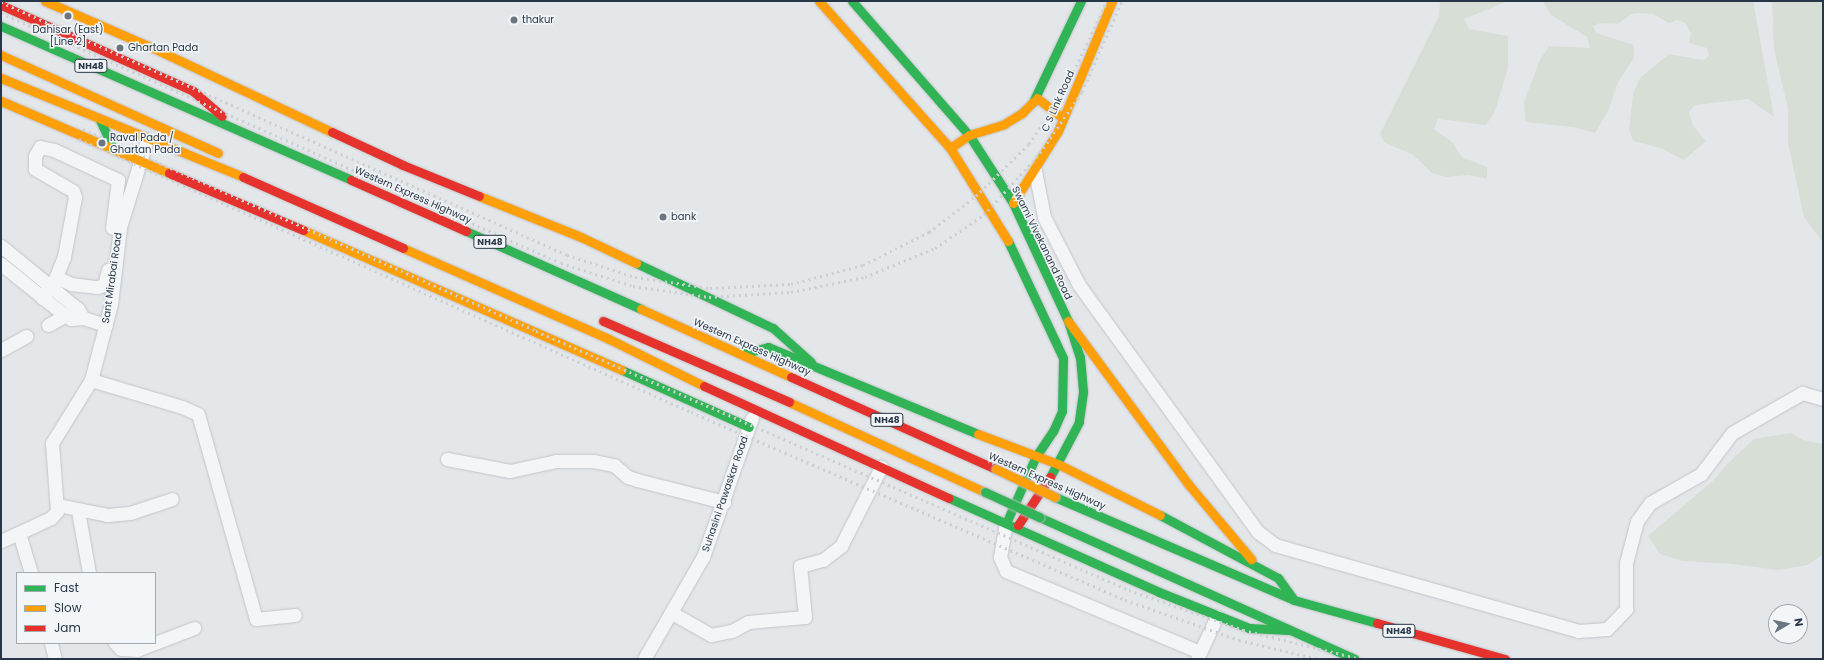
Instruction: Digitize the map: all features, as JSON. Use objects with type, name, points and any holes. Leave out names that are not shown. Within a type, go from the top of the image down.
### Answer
[{"type":"main road","points":[[45,1],[151,46],[403,164],[581,237],[773,328],[819,368]]},
{"type":"main road","points":[[819,1],[950,148],[1008,241],[1063,358],[1062,411],[1053,431],[1036,456],[1011,526]]},
{"type":"main road","name":"Swami Vivekanand Road","points":[[852,1],[969,135],[1013,203],[1068,321],[1080,357],[1082,392],[1079,422],[1058,464],[1011,526]]},
{"type":"main road","name":"C S Link Road","points":[[950,148],[969,135],[1004,124],[1022,113],[1037,98],[1081,1]]},
{"type":"main road","name":"C S Link Road","points":[[1013,203],[1035,171],[1063,118],[1112,1]]},
{"type":"main road","points":[[1,5],[192,91],[238,131]]},
{"type":"main road","name":"Western Express Highway","points":[[1,26],[742,354],[1055,497],[1294,600],[1505,659]]},
{"type":"main road","name":"NH48","points":[[1,55],[229,158]]},
{"type":"main road","points":[[1,78],[100,120],[267,187],[439,263],[609,339],[755,411],[1011,526],[1217,616],[1249,628],[1288,630]]},
{"type":"main road","points":[[1037,98],[1063,118]]},
{"type":"main road","points":[[1,101],[749,426]]},
{"type":"main road","points":[[100,120],[114,150]]},
{"type":"main road","points":[[147,139],[215,152]]},
{"type":"main road","name":"NH48","points":[[595,318],[744,382],[1288,630],[1355,659]]},
{"type":"main road","points":[[1068,321],[1189,485],[1258,568]]},
{"type":"main road","points":[[742,354],[768,347],[931,416],[1058,464],[1148,508],[1278,578],[1294,600]]},
{"type":"main road","points":[[744,382],[755,411]]},
{"type":"street","name":"Sant Mirabai Road","points":[[58,506],[52,443],[91,380],[111,304],[120,227],[131,184],[147,139]]},
{"type":"street","points":[[49,288],[69,240],[76,197],[74,192],[35,169],[37,150],[45,147],[54,150],[118,180],[131,184]]},
{"type":"street","points":[[1035,171],[1044,217],[1079,284],[1258,532],[1275,545],[1578,631],[1607,629],[1626,609],[1626,563],[1637,521],[1650,504],[1702,474],[1732,433],[1802,393],[1823,399]]},
{"type":"street","points":[[49,288],[71,284],[97,287],[104,285],[118,180]]},
{"type":"street","points":[[1,246],[49,288],[78,310],[83,318]]},
{"type":"street","points":[[1,264],[49,288],[66,315],[71,319],[83,318],[106,325]]},
{"type":"street","points":[[97,287],[111,304]]},
{"type":"street","points":[[48,325],[66,315]]},
{"type":"street","points":[[1,350],[26,336]]},
{"type":"street","points":[[91,380],[182,407],[198,414],[209,447],[256,619],[295,615]]},
{"type":"street","name":"Suhasini Pawaskar Road","points":[[644,659],[672,613],[703,557],[724,502],[755,411]]},
{"type":"street","points":[[447,459],[510,471],[556,461],[593,460],[614,465],[628,477],[637,480],[724,502]]},
{"type":"street","points":[[672,613],[711,635],[732,631],[748,622],[805,617],[800,566],[824,560],[841,546],[881,467]]},
{"type":"street","points":[[1,541],[51,518],[57,511],[58,506],[78,511],[114,514],[130,512],[172,499]]},
{"type":"street","points":[[78,511],[89,572]]},
{"type":"street","points":[[1011,526],[1000,557],[1006,571],[1198,656],[1217,616]]},
{"type":"street","points":[[19,533],[31,572]]},
{"type":"street","points":[[156,643],[194,628]]},
{"type":"street","points":[[51,644],[55,659]]},
{"type":"street","points":[[116,644],[121,650],[137,650],[152,644]]},
{"type":"shaded area","points":[[1440,1],[1508,1],[1464,19],[1469,29],[1508,36],[1508,68],[1495,111],[1486,125],[1438,119],[1434,129],[1452,142],[1462,157],[1487,167],[1487,179],[1468,175],[1446,177],[1432,173],[1412,154],[1385,143],[1380,134],[1439,16]]},
{"type":"shaded area","points":[[1543,1],[1753,1],[1774,117],[1748,99],[1695,105],[1689,112],[1693,126],[1706,141],[1684,160],[1661,148],[1633,141],[1629,130],[1633,94],[1640,78],[1669,54],[1704,60],[1709,56],[1707,48],[1689,43],[1691,33],[1685,23],[1677,20],[1669,23],[1653,14],[1637,13],[1631,14],[1618,24],[1600,23],[1593,26],[1596,33],[1634,45],[1634,58],[1618,82],[1609,109],[1595,133],[1573,127],[1525,122],[1524,101],[1540,60],[1549,46],[1590,48],[1587,37],[1551,15]]},
{"type":"shaded area","points":[[1772,1],[1823,1],[1822,241],[1804,217],[1788,143],[1788,109],[1774,49]]},
{"type":"shaded area","points":[[1791,433],[1803,440],[1823,444],[1823,554],[1808,565],[1778,570],[1733,564],[1683,561],[1660,554],[1648,536],[1715,479],[1726,465],[1754,439]]},
{"type":"railway","points":[[1,2],[567,255],[635,277],[710,288],[791,284],[863,265],[929,232],[976,196],[1029,144],[1066,88],[1107,1]]},
{"type":"railway","points":[[1,13],[561,263],[633,286],[709,297],[791,292],[865,277],[935,248],[984,215],[1040,153],[1082,92],[1122,1]]},
{"type":"railway","points":[[83,129],[536,331],[1129,590],[1243,630],[1361,659]]},
{"type":"railway","points":[[79,139],[691,412],[1125,600],[1239,640],[1318,659]]},
{"type":"traffic: fast","points":[[852,1],[969,135]]},
{"type":"traffic: fast","points":[[1033,102],[1081,1]]},
{"type":"traffic: fast","points":[[1,26],[351,180]]},
{"type":"traffic: fast","points":[[100,120],[114,150]]},
{"type":"traffic: fast","points":[[969,135],[1013,203],[1068,321],[1080,357],[1083,392],[1079,422],[1050,477]]},
{"type":"traffic: fast","points":[[466,231],[641,309]]},
{"type":"traffic: fast","points":[[1008,241],[1063,358],[1062,411],[1053,431],[1036,456],[1008,519]]},
{"type":"traffic: fast","points":[[636,263],[773,328],[811,362]]},
{"type":"traffic: fast","points":[[742,354],[768,347],[978,434]]},
{"type":"traffic: fast","points":[[622,370],[749,427]]},
{"type":"traffic: fast","points":[[985,492],[1039,517]]},
{"type":"traffic: fast","points":[[1055,497],[1294,600],[1377,623]]},
{"type":"traffic: fast","points":[[949,498],[1159,592],[1249,628],[1288,630]]},
{"type":"traffic: fast","points":[[1160,515],[1278,578],[1294,600]]},
{"type":"traffic: fast","points":[[1039,517],[1355,659]]},
{"type":"traffic: slow","points":[[45,1],[151,47],[332,132]]},
{"type":"traffic: slow","points":[[819,1],[950,148]]},
{"type":"traffic: slow","points":[[1013,203],[1058,131],[1112,1]]},
{"type":"traffic: slow","points":[[1,55],[218,153]]},
{"type":"traffic: slow","points":[[1,78],[243,177]]},
{"type":"traffic: slow","points":[[1037,98],[1063,118]]},
{"type":"traffic: slow","points":[[1,101],[169,173]]},
{"type":"traffic: slow","points":[[1008,241],[950,148],[969,135],[1004,124],[1022,113],[1033,102]]},
{"type":"traffic: slow","points":[[479,196],[581,237],[636,263]]},
{"type":"traffic: slow","points":[[303,230],[622,370]]},
{"type":"traffic: slow","points":[[403,248],[609,339],[704,386]]},
{"type":"traffic: slow","points":[[641,309],[791,377]]},
{"type":"traffic: slow","points":[[1068,321],[1189,485],[1251,559]]},
{"type":"traffic: slow","points":[[789,402],[985,492]]},
{"type":"traffic: slow","points":[[978,434],[1058,464],[1160,515]]},
{"type":"traffic: slow","points":[[996,469],[1055,497]]},
{"type":"traffic: jam","points":[[1,5],[193,91],[222,116]]},
{"type":"traffic: jam","points":[[332,132],[403,165],[479,196]]},
{"type":"traffic: jam","points":[[169,173],[303,230]]},
{"type":"traffic: jam","points":[[243,177],[403,248]]},
{"type":"traffic: jam","points":[[351,180],[466,231]]},
{"type":"traffic: jam","points":[[603,321],[789,402]]},
{"type":"traffic: jam","points":[[791,377],[996,469]]},
{"type":"traffic: jam","points":[[704,386],[949,498]]},
{"type":"traffic: jam","points":[[1018,525],[1050,477]]},
{"type":"traffic: jam","points":[[1377,623],[1505,659]]},
{"type":"place","name":"Dahisar (East) [Line 2]","points":[[68,16]]},
{"type":"place","name":"thakur","points":[[514,20]]},
{"type":"place","name":"Ghartan Pada","points":[[120,48]]},
{"type":"place","name":"Raval Pada / Ghartan Pada","points":[[102,143]]},
{"type":"place","name":"bank","points":[[663,217]]}]
